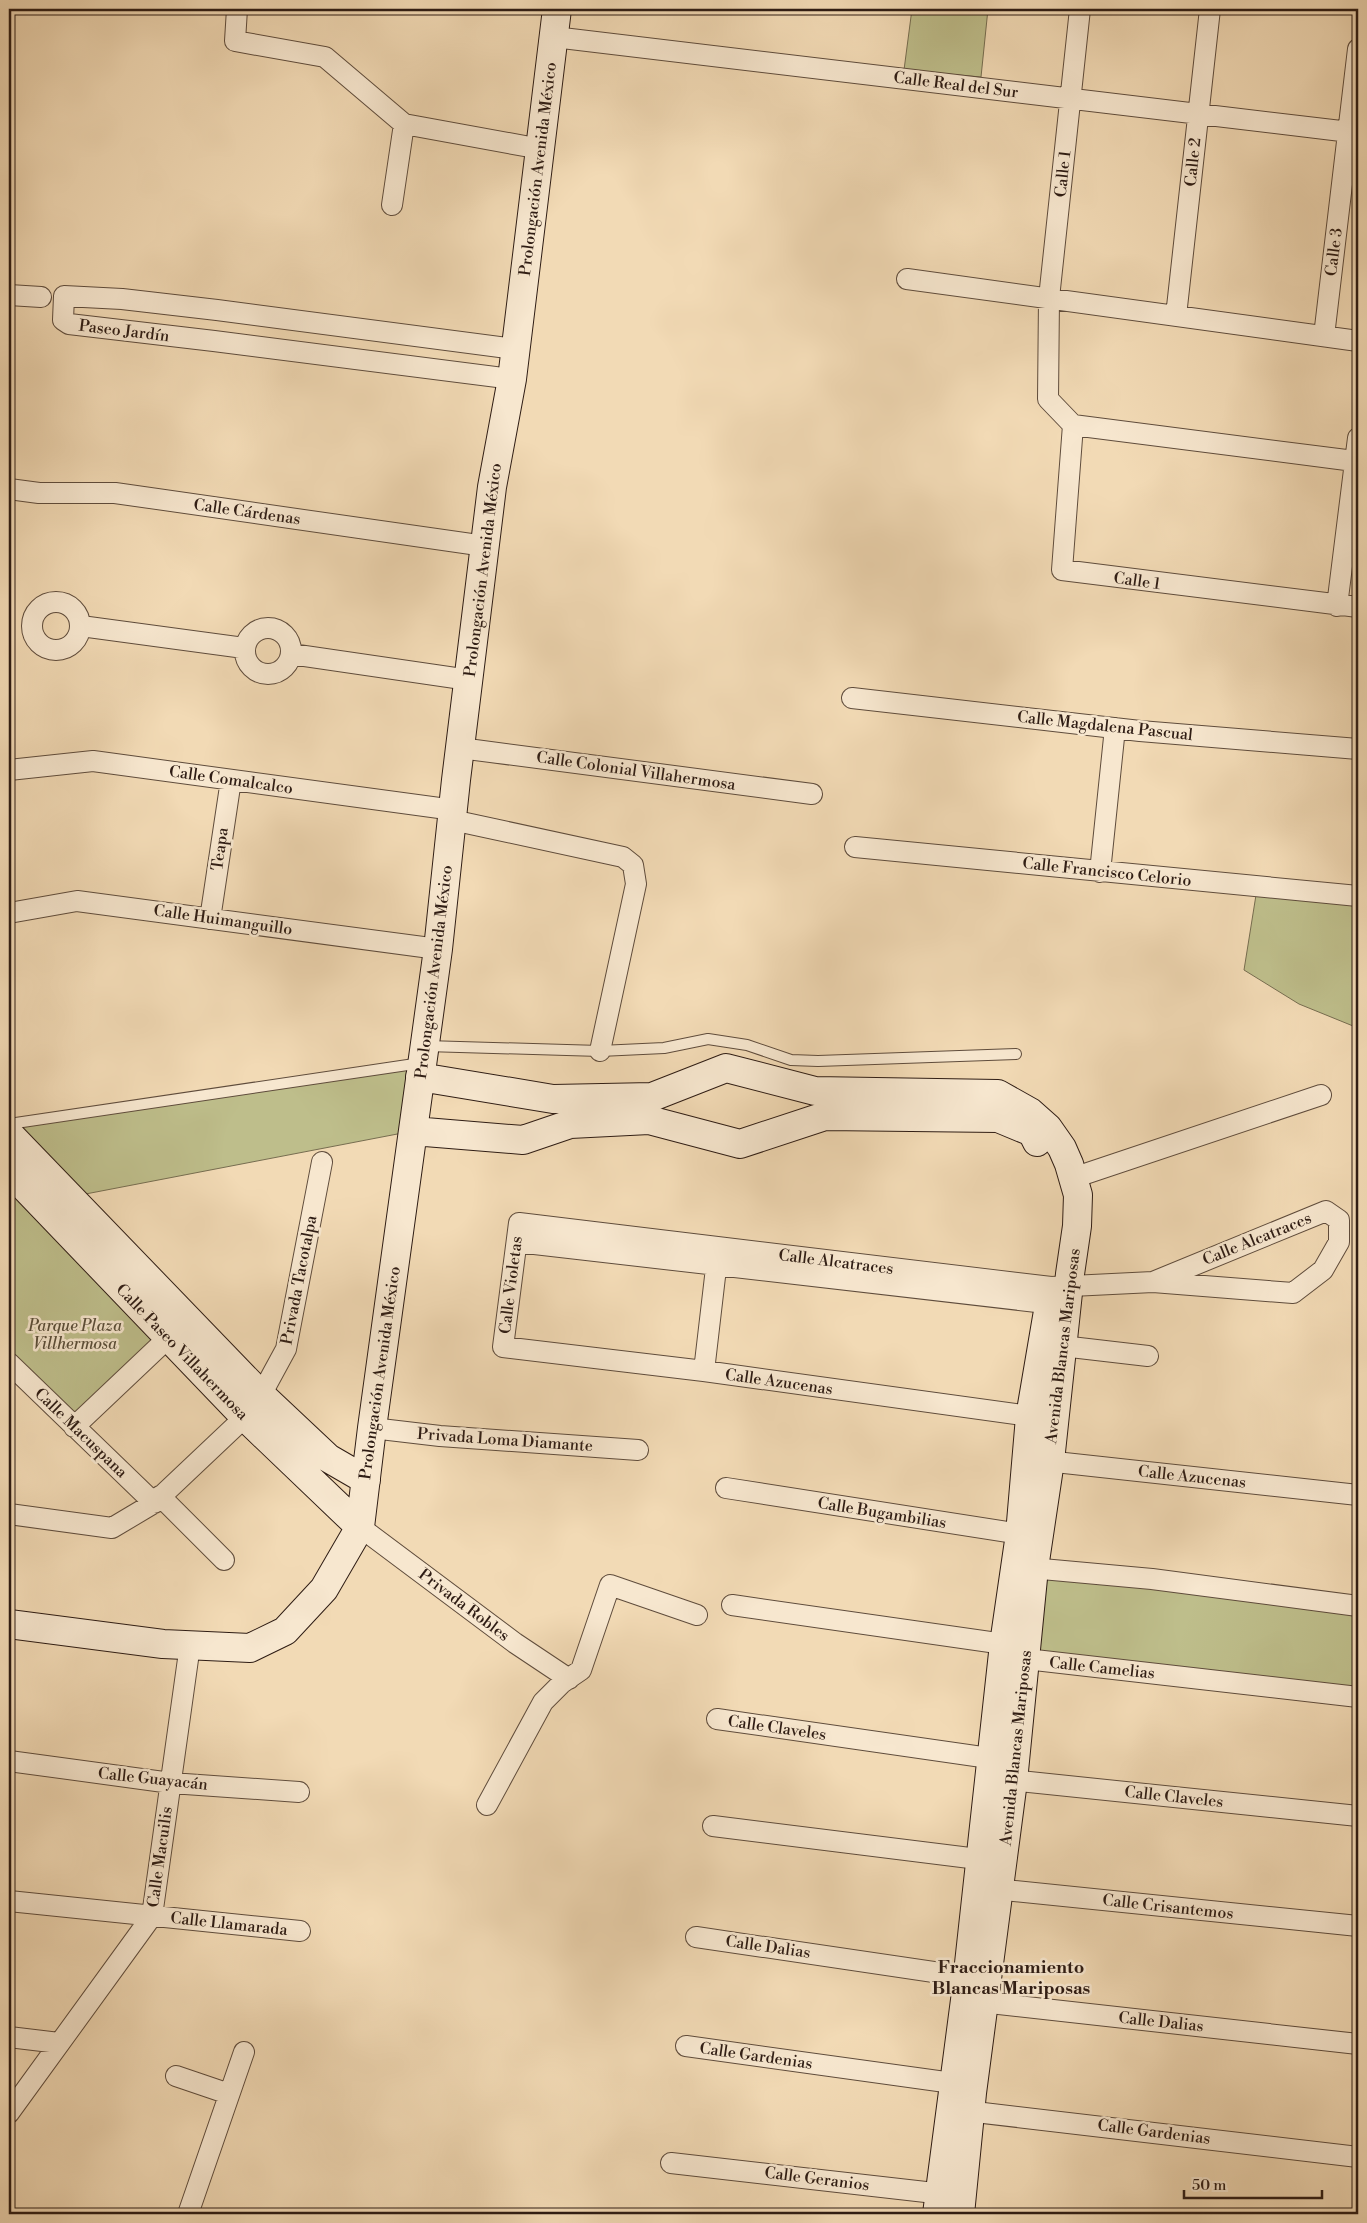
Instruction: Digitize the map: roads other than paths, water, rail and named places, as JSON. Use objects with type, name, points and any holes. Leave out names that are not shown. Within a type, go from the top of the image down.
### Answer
[{"type":"street","points":[[237,9],[236,41],[325,57],[404,124],[541,149]]},
{"type":"street","name":"Prolongación Avenida México","points":[[9,1624],[163,1644],[250,1648],[285,1631],[324,1589],[360,1527],[438,949],[484,546],[492,487],[512,379],[557,9]]},
{"type":"street","name":"Calle 1","points":[[1080,9],[1072,99],[1049,298],[1048,399],[1073,425],[1062,570],[1337,606],[1358,607]]},
{"type":"street","name":"Calle 2","points":[[1176,316],[1210,9]]},
{"type":"street","name":"Calle Real del Sur","points":[[554,37],[1353,132]]},
{"type":"street","name":"Calle 3","points":[[1324,336],[1353,132],[1358,49]]},
{"type":"street","points":[[392,205],[404,124]]},
{"type":"street","points":[[907,279],[1358,341]]},
{"type":"street","points":[[9,295],[41,297]]},
{"type":"street","name":"Paseo Jardín","points":[[512,379],[214,341],[119,332],[69,324],[63,320],[64,296],[122,299],[217,310],[515,349]]},
{"type":"street","points":[[119,332],[122,299]]},
{"type":"street","points":[[214,341],[217,310]]},
{"type":"street","points":[[293,351],[297,320]]},
{"type":"street","points":[[357,360],[363,329]]},
{"type":"street","points":[[1073,425],[1354,461]]},
{"type":"street","points":[[1337,606],[1358,438]]},
{"type":"street","name":"Calle Cárdenas","points":[[9,489],[39,493],[115,494],[484,546]]},
{"type":"street","points":[[81,626],[244,648]]},
{"type":"street","points":[[266,628],[276,630],[284,635],[290,644],[291,654],[287,664],[280,672],[270,675],[259,673],[250,667],[245,658],[244,648],[248,638],[256,631],[266,628]]},
{"type":"street","points":[[291,654],[469,680]]},
{"type":"street","name":"Calle Magdalena Pascual","points":[[852,698],[1115,728],[1358,750]]},
{"type":"street","points":[[1100,872],[1115,728]]},
{"type":"street","name":"Calle Colonial Villahermosa","points":[[460,748],[812,794]]},
{"type":"street","name":"Calle Comalcalco","points":[[9,770],[93,761],[230,780],[453,815],[623,857],[633,865],[636,884],[600,1051]]},
{"type":"street","name":"Teapa","points":[[210,919],[230,780]]},
{"type":"street","name":"Calle Francisco Celorio","points":[[855,846],[1100,872],[1358,896]]},
{"type":"street","name":"Calle Huimanguillo","points":[[9,913],[77,901],[438,949]]},
{"type":"street","name":"Avenida Blancas Mariposas","points":[[423,1062],[553,1098],[652,1097],[726,1068],[814,1091],[998,1094],[1030,1112],[1048,1128],[1062,1148],[1078,1195],[1077,1226],[1059,1296],[1041,1418],[1038,1460],[992,1861],[950,2204]]},
{"type":"street","points":[[1073,1178],[1321,1096]]},
{"type":"street","name":"Avenida Blancas Mariposas","points":[[413,1131],[523,1140],[570,1124],[649,1120],[740,1144],[825,1116],[998,1118],[1032,1132],[1048,1159],[1059,1187],[1059,1296],[1062,1346],[1041,1418]]},
{"type":"street","name":"Calle Paseo Villahermosa","points":[[9,1134],[20,1171],[168,1338],[245,1417],[360,1527]]},
{"type":"street","name":"Privada Tacotalpa","points":[[9,1514],[112,1528],[157,1500],[245,1417],[261,1395],[286,1349],[322,1162]]},
{"type":"street","name":"Calle Paseo Villahermosa","points":[[20,1171],[134,1262],[261,1395],[328,1458],[366,1480]]},
{"type":"street","name":"Calle Alcatraces","points":[[518,1233],[1059,1296],[1153,1282],[1292,1293],[1323,1270],[1339,1242],[1339,1220],[1326,1211],[1153,1282]]},
{"type":"street","name":"Calle Violetas","points":[[504,1348],[518,1233]]},
{"type":"street","points":[[704,1371],[718,1256]]},
{"type":"street","points":[[74,1427],[168,1338]]},
{"type":"street","points":[[1062,1346],[1148,1356]]},
{"type":"street","name":"Calle Azucenas","points":[[504,1348],[704,1371],[1041,1418]]},
{"type":"street","name":"Calle Macuspana","points":[[9,1363],[74,1427],[224,1560]]},
{"type":"street","name":"Privada Loma Diamante","points":[[372,1428],[440,1436],[638,1450]]},
{"type":"street","name":"Calle Azucenas","points":[[1038,1460],[1358,1495]]},
{"type":"street","name":"Calle Bugambilias","points":[[726,1488],[1029,1536]]},
{"type":"street","name":"Privada Robles","points":[[360,1527],[515,1643],[569,1679]]},
{"type":"street","points":[[1025,1567],[1152,1579],[1358,1606]]},
{"type":"street","points":[[488,1805],[543,1702],[581,1670],[610,1585],[697,1615]]},
{"type":"street","name":"Calle Camelias","points":[[732,1605],[1015,1651],[1358,1697]]},
{"type":"street","name":"Calle Macuilis","points":[[9,2113],[152,1916],[190,1646]]},
{"type":"street","name":"Calle Claveles","points":[[717,1719],[1002,1769],[1358,1816]]},
{"type":"street","name":"Calle Guayacán","points":[[9,1762],[170,1783],[299,1792]]},
{"type":"street","points":[[714,1826],[992,1861]]},
{"type":"street","name":"Calle Crisantemos","points":[[988,1889],[1358,1926]]},
{"type":"street","name":"Calle Llamarada","points":[[9,1901],[300,1931]]},
{"type":"street","name":"Calle Dalias","points":[[696,1937],[976,1990],[1358,2044]]},
{"type":"street","points":[[9,2037],[59,2043]]},
{"type":"street","name":"Calle Gardenias","points":[[686,2046],[962,2097],[1358,2157]]},
{"type":"street","points":[[188,2214],[244,2052]]},
{"type":"street","points":[[176,2076],[229,2094]]},
{"type":"street","name":"Calle Geranios","points":[[671,2163],[950,2204]]},
{"type":"lane","points":[[9,1124],[423,1062],[664,1048],[708,1039],[747,1045],[791,1060],[818,1061],[1016,1054]]},
{"type":"district","name":"Fraccionamiento Blancas Mariposas","points":[[1011,1977]]},
{"type":"park label","name":"Parque Plaza Villhermosa","points":[[75,1335]]}]
